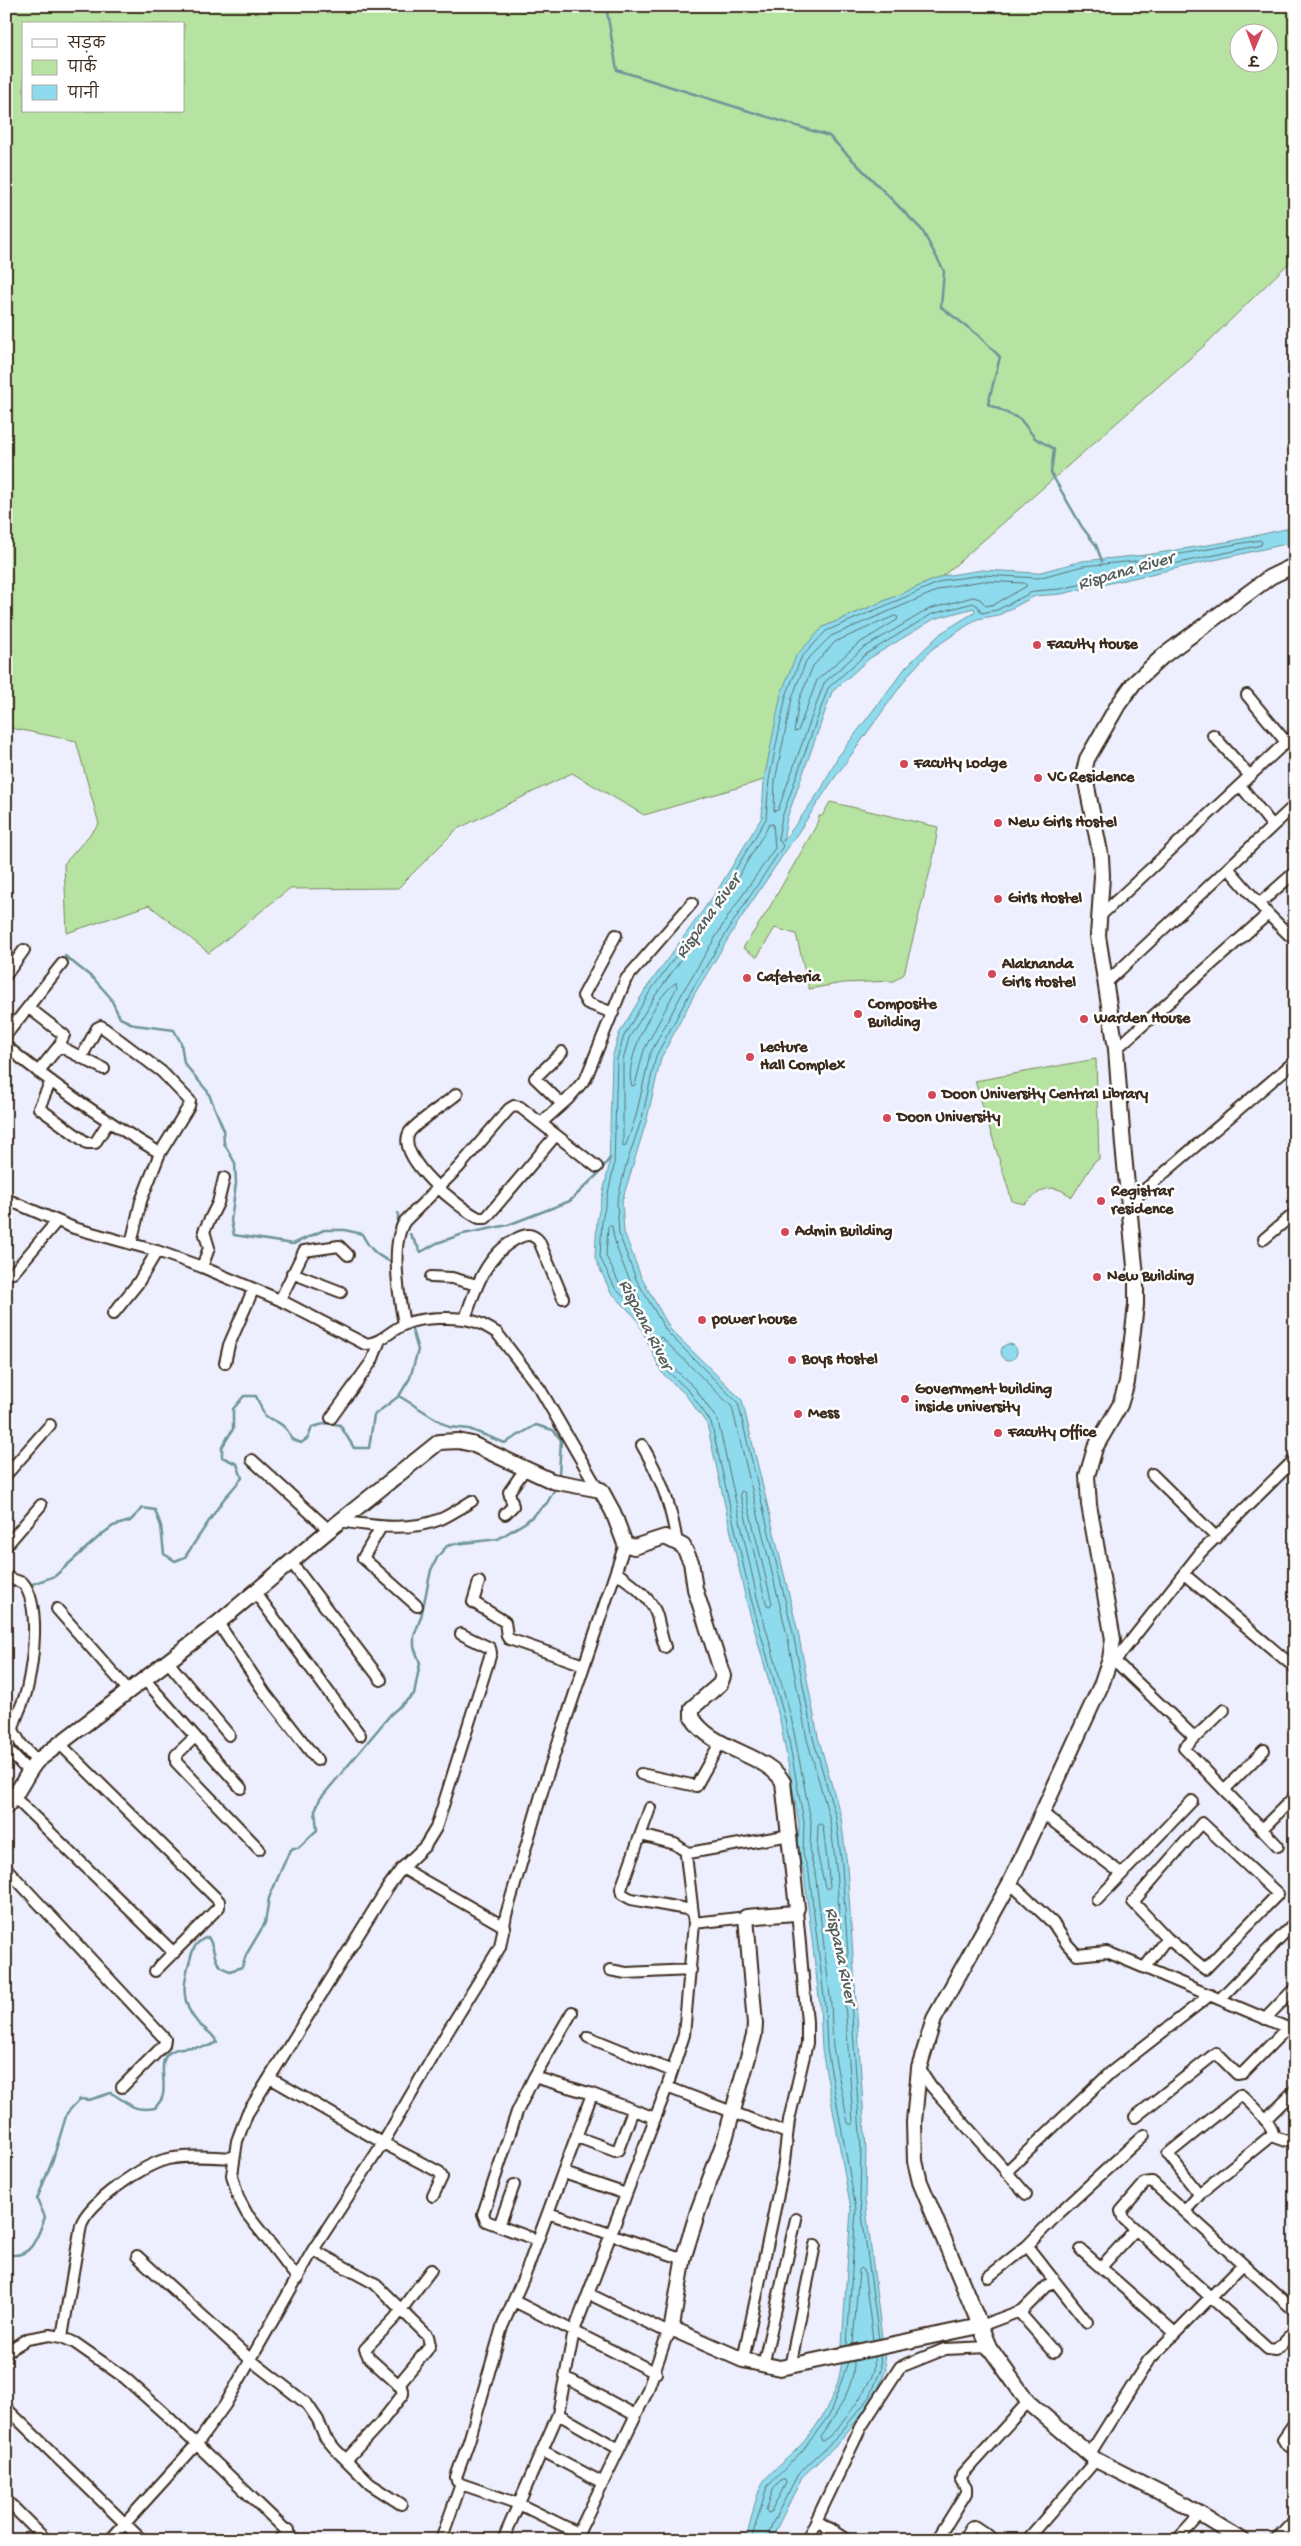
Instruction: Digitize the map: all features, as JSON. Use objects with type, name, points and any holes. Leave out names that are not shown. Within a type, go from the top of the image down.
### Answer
[{"type":"main road","points":[[1242,2540],[1201,2514],[1092,2458],[1028,2402],[989,2347],[920,2182],[914,2141],[919,2068],[934,2019],[1010,1883],[1112,1660],[1111,1628],[1089,1505],[1087,1476],[1088,1466],[1095,1448],[1120,1405],[1127,1382],[1136,1305],[1136,1276],[1128,1204],[1116,1049],[1107,982],[1098,936],[1102,876],[1101,857],[1086,789],[1084,772],[1087,759],[1118,705],[1134,683],[1163,656],[1270,577],[1295,565]]},
{"type":"main road","points":[[11,1802],[33,1766],[59,1743],[130,1692],[218,1623],[334,1525],[440,1442],[458,1441],[472,1444],[552,1481],[598,1488],[603,1492],[625,1544],[634,1547],[665,1537],[683,1546],[691,1562],[695,1589],[723,1676],[720,1684],[696,1704],[691,1714],[703,1730],[720,1743],[780,1776],[785,1787],[797,1911],[747,1917],[755,2024],[734,2113],[716,2168],[696,2217],[684,2259],[671,2330],[743,2360],[763,2366],[790,2367],[836,2355],[980,2326]]},
{"type":"street","points":[[1247,695],[1286,742]]},
{"type":"street","points":[[1213,735],[1250,776]]},
{"type":"street","points":[[1099,918],[1295,735]]},
{"type":"street","points":[[1240,785],[1272,825]]},
{"type":"street","points":[[1107,982],[1272,825],[1293,811]]},
{"type":"street","points":[[1228,868],[1284,931],[1289,935],[1295,935]]},
{"type":"street","points":[[1259,904],[1295,872]]},
{"type":"street","points":[[541,1123],[586,1078],[626,979],[692,903]]},
{"type":"street","points":[[1116,1049],[1268,914]]},
{"type":"street","points":[[613,1012],[587,1003],[583,996],[616,934]]},
{"type":"street","points":[[6,975],[24,950]]},
{"type":"street","points":[[7,1034],[30,1008],[62,964]]},
{"type":"street","points":[[30,1008],[64,1034],[59,1046],[38,1072]]},
{"type":"street","points":[[82,1056],[97,1028],[101,1026],[162,1072],[188,1098],[190,1106],[160,1153],[141,1201],[131,1244]]},
{"type":"street","points":[[6,1046],[38,1072],[109,1121],[160,1153]]},
{"type":"street","points":[[59,1046],[82,1056],[104,1069]]},
{"type":"street","points":[[562,1052],[535,1078],[562,1104]]},
{"type":"street","points":[[1128,1204],[1295,1061]]},
{"type":"street","points":[[51,1081],[39,1108],[87,1143],[95,1143],[109,1121]]},
{"type":"street","points":[[457,1094],[408,1135],[409,1148],[416,1163],[438,1187],[475,1216],[486,1218],[556,1135]]},
{"type":"street","points":[[404,1324],[397,1265],[400,1228],[459,1167],[512,1106],[520,1107],[597,1167]]},
{"type":"street","points":[[202,1267],[209,1248],[204,1230],[218,1203],[224,1178]]},
{"type":"street","points":[[8,1203],[57,1221],[202,1267],[280,1300],[361,1342],[373,1344],[404,1324],[434,1319],[465,1319],[474,1321],[497,1333],[540,1389],[598,1488]]},
{"type":"street","points":[[1264,1239],[1295,1213]]},
{"type":"street","points":[[13,1273],[57,1221]]},
{"type":"street","points":[[465,1319],[477,1285],[490,1262],[510,1242],[530,1235],[538,1241],[563,1298]]},
{"type":"street","points":[[280,1300],[305,1250],[339,1246],[348,1255]]},
{"type":"street","points":[[113,1314],[138,1283],[157,1252]]},
{"type":"street","points":[[292,1273],[341,1292]]},
{"type":"street","points":[[432,1277],[452,1278],[477,1285]]},
{"type":"street","points":[[226,1363],[229,1345],[253,1290]]},
{"type":"street","points":[[331,1418],[372,1361],[380,1340]]},
{"type":"street","points":[[6,1476],[50,1425]]},
{"type":"street","points":[[642,1445],[656,1469],[667,1496],[673,1516],[677,1543]]},
{"type":"street","points":[[1194,1737],[1112,1660],[1200,1553],[1295,1459]]},
{"type":"street","points":[[252,1460],[334,1525],[408,1526],[437,1520],[472,1501]]},
{"type":"street","points":[[505,1514],[513,1506],[509,1492],[525,1468]]},
{"type":"street","points":[[1152,1474],[1217,1538]]},
{"type":"street","points":[[6,1546],[41,1505]]},
{"type":"street","points":[[381,1527],[363,1558],[417,1606]]},
{"type":"street","points":[[110,2540],[196,2445],[225,2405],[252,2361],[313,2250],[382,2143],[500,1947],[506,1915],[544,1785],[625,1544]]},
{"type":"street","points":[[290,1562],[381,1680]]},
{"type":"street","points":[[616,1572],[652,1607],[657,1616],[659,1631],[665,1647]]},
{"type":"street","points":[[1184,1574],[1294,1667]]},
{"type":"street","points":[[6,1577],[27,1588],[32,1600],[35,1620],[28,1688],[12,1730],[33,1766]]},
{"type":"street","points":[[479,1582],[473,1602],[505,1622],[509,1639],[584,1664]]},
{"type":"street","points":[[255,1592],[360,1735]]},
{"type":"street","points":[[57,1609],[130,1692]]},
{"type":"street","points":[[218,1623],[265,1693],[317,1760]]},
{"type":"street","points":[[298,2279],[247,2214],[234,2184],[233,2158],[240,2128],[388,1887],[402,1868],[425,1846],[436,1828],[491,1653],[490,1648],[461,1634]]},
{"type":"street","points":[[168,1662],[229,1735]]},
{"type":"street","points":[[145,1680],[241,1788]]},
{"type":"street","points":[[1224,1710],[1185,1745],[1184,1749],[1278,1846]]},
{"type":"street","points":[[195,1736],[176,1754],[176,1762],[259,1848]]},
{"type":"street","points":[[59,1743],[219,1901],[219,1907],[155,1971]]},
{"type":"street","points":[[641,1774],[696,1786],[720,1743]]},
{"type":"street","points":[[6,1748],[33,1766]]},
{"type":"street","points":[[1224,1790],[1264,1750]]},
{"type":"street","points":[[1261,1830],[1295,1796]]},
{"type":"street","points":[[1097,1900],[1192,1801]]},
{"type":"street","points":[[11,1802],[174,1953]]},
{"type":"street","points":[[650,1808],[621,1889],[623,1896],[692,1910]]},
{"type":"street","points":[[1042,1813],[1122,1874]]},
{"type":"street","points":[[1202,1823],[1278,1894],[1205,1969],[1167,1938],[1133,1902],[1202,1823]]},
{"type":"street","points":[[641,1835],[675,1844],[688,1853],[790,1835]]},
{"type":"street","points":[[503,2540],[558,2414],[574,2331],[667,2087],[684,2035],[694,1923],[686,1857],[688,1853]]},
{"type":"street","points":[[6,1868],[165,2039],[164,2045],[122,2087]]},
{"type":"street","points":[[402,1868],[505,1927]]},
{"type":"street","points":[[1010,1883],[1053,1922],[1066,1944],[1077,1955],[1106,1952],[1291,2029],[1243,2073],[1237,2074],[1215,2053],[1135,2117]]},
{"type":"street","points":[[743,2360],[783,2170],[787,2133],[808,2035],[797,1911]]},
{"type":"street","points":[[694,1923],[747,1917]]},
{"type":"street","points":[[1006,2172],[1110,2073],[1215,1997],[1295,1922]]},
{"type":"street","points":[[1145,1967],[1167,1938]]},
{"type":"street","points":[[610,1970],[626,1973],[691,1970]]},
{"type":"street","points":[[1265,2018],[1295,1988]]},
{"type":"street","points":[[537,2240],[484,2220],[484,2207],[517,2112],[534,2077],[572,2012]]},
{"type":"street","points":[[588,2037],[672,2071]]},
{"type":"street","points":[[919,2068],[931,2086],[1026,2194]]},
{"type":"street","points":[[534,2077],[592,2094],[655,2118]]},
{"type":"street","points":[[270,2078],[382,2143],[441,2174],[441,2180],[433,2196]]},
{"type":"street","points":[[667,2087],[701,2098],[787,2133]]},
{"type":"street","points":[[1265,2120],[1295,2090]]},
{"type":"street","points":[[589,2294],[671,2330],[656,2373],[577,2536],[519,2504],[457,2482],[456,2477],[469,2441],[502,2327],[564,2173],[592,2094]]},
{"type":"street","points":[[1185,2211],[1200,2194],[1272,2136],[1274,2131],[1243,2096],[1239,2096],[1168,2153],[1168,2157],[1200,2194]]},
{"type":"street","points":[[577,2137],[615,2151],[618,2150],[632,2110]]},
{"type":"street","points":[[988,2277],[1027,2246],[1059,2213],[1144,2136]]},
{"type":"street","points":[[1272,2136],[1286,2141],[1295,2138]]},
{"type":"street","points":[[62,2337],[81,2225],[87,2212],[105,2195],[160,2162],[186,2157],[233,2158]]},
{"type":"street","points":[[564,2173],[626,2194]]},
{"type":"street","points":[[1295,2311],[1155,2183],[1148,2181],[1121,2211],[1123,2218],[1135,2230],[1271,2350],[1276,2350],[1295,2330]]},
{"type":"street","points":[[499,2226],[514,2186]]},
{"type":"street","points":[[548,2213],[684,2259]]},
{"type":"street","points":[[763,2366],[796,2219]]},
{"type":"street","points":[[1102,2267],[1135,2230]]},
{"type":"street","points":[[790,2367],[815,2245]]},
{"type":"street","points":[[1027,2246],[1087,2322]]},
{"type":"street","points":[[313,2250],[374,2283],[424,2331],[430,2340],[427,2350],[398,2385]]},
{"type":"street","points":[[1082,2250],[1174,2332]]},
{"type":"street","points":[[136,2256],[252,2361],[307,2404],[318,2420],[325,2437],[346,2460],[375,2488],[401,2504]]},
{"type":"street","points":[[1027,2540],[1092,2458],[1138,2375],[1174,2332],[1243,2264]]},
{"type":"street","points":[[346,2460],[402,2398],[402,2390],[369,2358],[365,2351],[402,2310],[431,2270]]},
{"type":"street","points":[[980,2326],[1019,2312],[1053,2280]]},
{"type":"street","points":[[514,2301],[656,2373]]},
{"type":"street","points":[[1019,2312],[1054,2352]]},
{"type":"street","points":[[6,2352],[35,2337],[50,2335],[62,2337],[75,2343],[125,2378],[288,2530],[296,2540]]},
{"type":"street","points":[[807,2540],[861,2427],[900,2368],[945,2349],[989,2347]]},
{"type":"street","points":[[565,2376],[635,2415]]},
{"type":"street","points":[[937,2540],[966,2493],[966,2488],[961,2480],[962,2475],[1028,2402]]},
{"type":"street","points":[[6,2408],[142,2540]]},
{"type":"street","points":[[558,2414],[619,2449]]},
{"type":"street","points":[[1295,2422],[1283,2438],[1286,2444],[1295,2450]]},
{"type":"street","points":[[543,2451],[603,2483]]},
{"type":"street","points":[[441,2540],[462,2484]]},
{"type":"street","points":[[6,2500],[46,2540]]},
{"type":"street","points":[[1177,2540],[1201,2514]]},
{"type":"street","points":[[817,2520],[847,2540]]},
{"type":"street","points":[[1276,2540],[1295,2520]]},
{"type":"street","points":[[963,2540],[974,2526],[995,2540]]},
{"type":"street","points":[[280,2540],[288,2530]]},
{"type":"green space","points":[[6,6],[1295,6],[1295,257],[1206,344],[943,576],[823,627],[783,690],[764,780],[644,815],[572,773],[457,829],[398,888],[289,889],[209,953],[149,905],[67,933],[64,864],[99,824],[76,741],[6,727]]},
{"type":"green space","points":[[830,802],[938,827],[933,859],[904,974],[894,981],[843,983],[809,989],[796,934],[775,928],[757,957],[743,948],[768,910],[816,826],[819,816],[822,816]]},
{"type":"green space","points":[[1096,1059],[1099,1159],[1094,1162],[1072,1197],[1058,1189],[1052,1188],[1036,1194],[1024,1204],[1012,1201],[975,1081]]},
{"type":"water","name":"Rispana River","points":[[1290,528],[1295,542],[1061,594],[1035,596],[999,615],[977,619],[932,649],[910,673],[831,783],[739,921],[695,993],[661,1058],[647,1119],[622,1201],[624,1232],[641,1277],[671,1330],[742,1400],[798,1632],[818,1737],[841,1817],[847,1866],[866,2150],[865,2200],[886,2370],[874,2399],[839,2442],[802,2477],[771,2540],[746,2540],[762,2484],[814,2429],[823,2416],[836,2389],[842,2360],[851,2209],[822,2050],[820,2006],[804,1873],[798,1854],[799,1823],[780,1720],[746,1600],[707,1424],[685,1394],[662,1373],[637,1319],[610,1291],[595,1258],[597,1220],[609,1166],[612,1058],[619,1034],[645,990],[717,891],[762,817],[764,780],[781,694],[796,656],[823,627],[943,576],[983,570],[1037,573],[1082,561],[1146,555],[1232,541]],"holes":[[[974,608],[975,612],[941,633],[906,667],[837,758],[822,788],[783,842],[787,818],[832,692],[870,658],[934,619]]]},
{"type":"water","points":[[1009,1344],[1017,1352],[1009,1360],[1001,1352]]},
{"type":"waterway","name":"Rispana River","points":[[606,6],[617,70],[829,136],[922,230],[944,271],[941,307],[978,335],[1000,357],[988,404],[1020,419],[1035,438],[1054,449],[1051,473],[1082,527],[1096,545],[1102,561]]},
{"type":"waterway","points":[[65,956],[94,979],[110,997],[120,1018],[135,1025],[174,1030],[181,1043],[184,1063],[208,1092],[223,1128],[224,1143],[235,1163],[236,1183],[231,1221],[234,1235],[293,1244],[324,1230],[345,1230],[362,1234],[375,1252],[394,1263]]},
{"type":"waterway","points":[[410,1234],[421,1252],[437,1243],[463,1234],[508,1225],[570,1201],[599,1173],[610,1158]]},
{"type":"waterway","points":[[398,1213],[398,1228]]},
{"type":"waterway","points":[[27,1586],[55,1576],[101,1535],[113,1526],[130,1521],[143,1508],[155,1510],[161,1526],[164,1554],[175,1561],[185,1557],[223,1500],[242,1478],[237,1464],[222,1457],[222,1447],[233,1429],[233,1409],[244,1396],[256,1396],[265,1417],[282,1425],[292,1439],[301,1443],[308,1438],[312,1427],[328,1423],[340,1425],[354,1448],[369,1448],[374,1415],[399,1396],[410,1378],[418,1350],[412,1330]]},
{"type":"waterway","points":[[399,1396],[449,1427],[469,1429],[505,1443],[536,1425],[553,1430],[561,1440],[559,1474]]},
{"type":"waterway","points":[[6,2250],[8,2254],[16,2255],[23,2253],[28,2250],[37,2238],[45,2217],[37,2199],[53,2159],[67,2113],[80,2099],[89,2100],[111,2093],[136,2108],[155,2108],[163,2092],[163,2066],[167,2055],[177,2049],[212,2045],[217,2042],[192,2015],[186,2000],[186,1977],[194,1949],[198,1943],[208,1937],[220,1965],[230,1971],[242,1967],[246,1955],[265,1923],[269,1898],[289,1852],[293,1848],[298,1848],[317,1830],[315,1810],[320,1799],[391,1714],[414,1694],[420,1663],[414,1647],[414,1636],[421,1617],[431,1570],[438,1556],[447,1546],[498,1539],[526,1522],[547,1503],[556,1487]]},
{"type":"waterway","points":[[6,1583],[19,1587]]},
{"type":"place","name":"Faculty House","points":[[1037,645]]},
{"type":"place","name":"Faculty Lodge","points":[[904,764]]},
{"type":"place","name":"VC Residence","points":[[1038,778]]},
{"type":"place","name":"New Girls Hostel","points":[[998,823]]},
{"type":"place","name":"Girls Hostel","points":[[998,899]]},
{"type":"place","name":"Alaknanda Girls Hostel","points":[[992,974]]},
{"type":"place","name":"Cafeteria","points":[[747,978]]},
{"type":"place","name":"Composite Building","points":[[858,1014]]},
{"type":"place","name":"Warden House","points":[[1084,1019]]},
{"type":"place","name":"Lecture Hall Complex","points":[[750,1057]]},
{"type":"place","name":"Doon University Central Library","points":[[932,1095]]},
{"type":"place","name":"Doon University","points":[[887,1118]]},
{"type":"place","name":"Registrar residence","points":[[1101,1201]]},
{"type":"place","name":"Admin Building","points":[[785,1232]]},
{"type":"place","name":"New Building","points":[[1097,1277]]},
{"type":"place","name":"power house","points":[[702,1320]]},
{"type":"place","name":"Boys Hostel","points":[[792,1360]]},
{"type":"place","name":"Government building inside university","points":[[905,1399]]},
{"type":"place","name":"Mess","points":[[798,1414]]},
{"type":"place","name":"Faculty Office","points":[[998,1433]]}]
